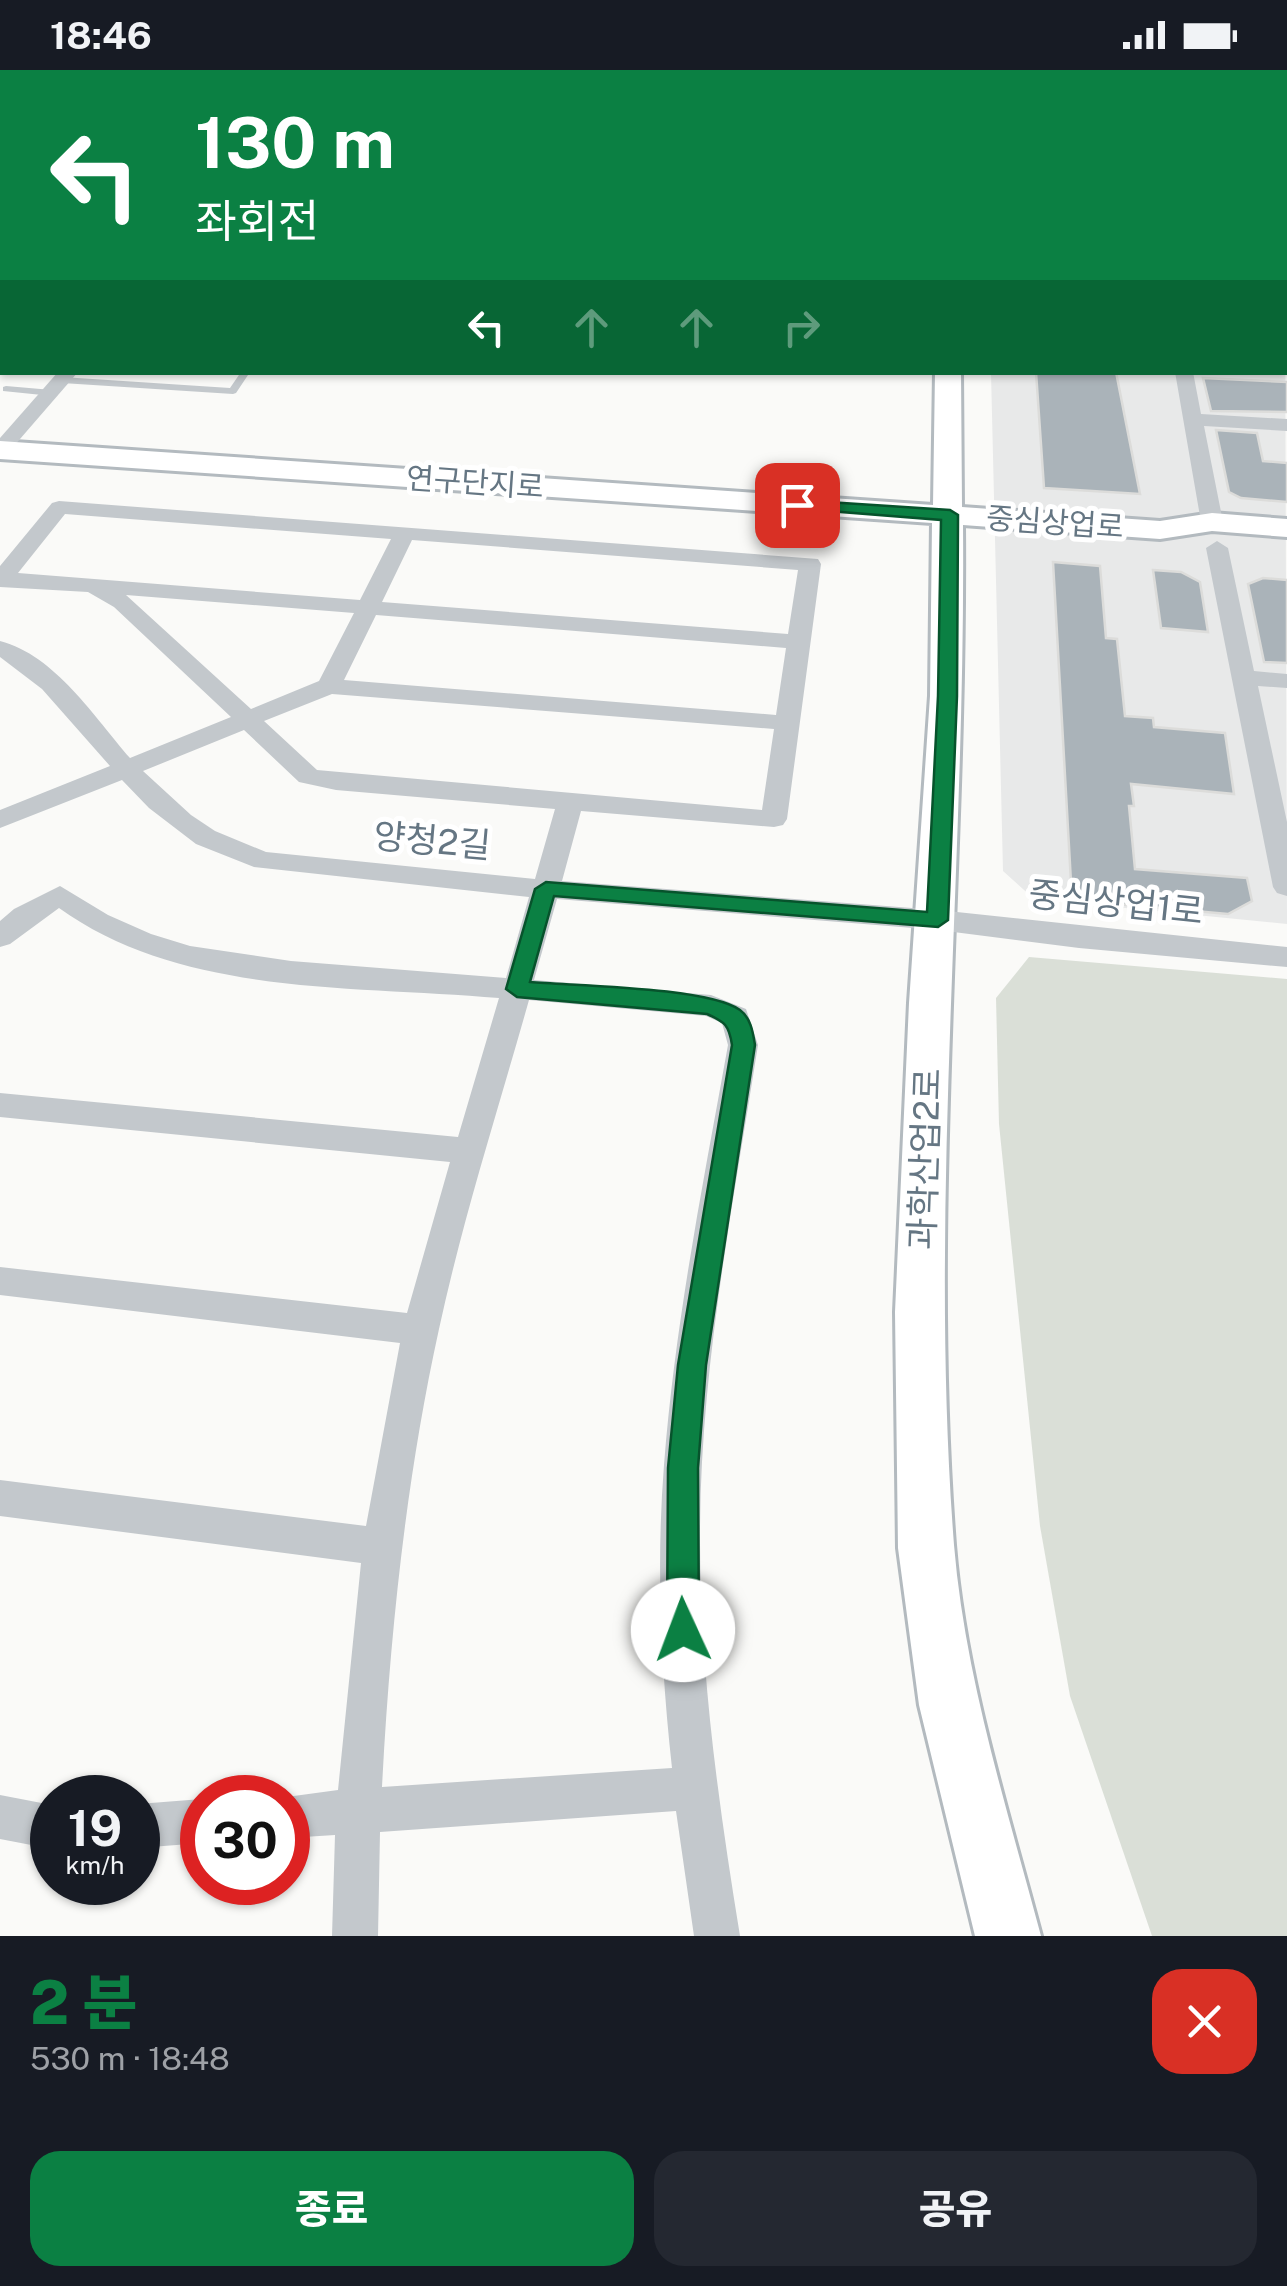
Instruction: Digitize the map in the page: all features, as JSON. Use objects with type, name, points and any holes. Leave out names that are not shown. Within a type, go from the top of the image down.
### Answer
[{"type":"street","name":"과학산업2로","points":[[948,375],[947,696],[938,920],[930,1003],[920,1312],[926,1548],[949,1706],[1008,1936]]},
{"type":"street","points":[[1185,375],[1243,677],[1277,800],[1287,887]]},
{"type":"street","points":[[0,450],[61,382]]},
{"type":"street","points":[[1193,419],[1287,425]]},
{"type":"street","name":"연구단지로","points":[[0,450],[950,515]]},
{"type":"street","points":[[1,579],[59,507],[810,564],[774,820],[336,782],[308,776],[122,602],[93,585]]},
{"type":"street","name":"중심상업로","points":[[950,515],[1215,535],[1287,552]]},
{"type":"street","name":"중심상업로","points":[[1215,535],[1287,528]]},
{"type":"street","points":[[329,686],[406,533]]},
{"type":"street","points":[[1,579],[799,642]]},
{"type":"street","name":"양청2길","points":[[0,648],[30,663],[167,812],[200,837],[235,854],[315,868],[938,920]]},
{"type":"street","points":[[1243,677],[1287,681]]},
{"type":"street","points":[[0,819],[329,686],[787,724]]},
{"type":"street","points":[[355,1936],[356,1811],[381,1548],[421,1330],[570,802]]},
{"type":"street","points":[[0,937],[24,916],[60,894],[79,912],[120,934],[200,956],[284,968],[710,1006],[735,1017],[743,1045],[692,1365],[683,1468],[681,1593],[696,1788],[717,1936]]},
{"type":"street","name":"중심상업1로","points":[[938,920],[1287,958]]},
{"type":"street","points":[[0,1105],[470,1151]]},
{"type":"street","points":[[0,1281],[421,1330]]},
{"type":"street","points":[[0,1498],[381,1548]]},
{"type":"street","points":[[310,1814],[696,1788]]},
{"type":"street","points":[[0,1817],[30,1823]]},
{"type":"lane","points":[[6,389],[61,382],[232,392],[244,375]]},
{"type":"shaded area","points":[[991,375],[1285,375],[1287,924],[1034,899],[1003,871]]},
{"type":"shaded area","points":[[1029,957],[1287,979],[1287,1936],[1152,1936],[1070,1696],[1040,1526],[999,1124],[996,998]]},
{"type":"building","points":[[1036,375],[1117,375],[1140,494],[1044,488]]},
{"type":"building","points":[[1203,378],[1287,382],[1287,412],[1211,411]]},
{"type":"building","points":[[1216,430],[1257,433],[1263,461],[1287,463],[1287,502],[1241,498],[1229,492]]},
{"type":"building","points":[[1053,562],[1100,566],[1106,638],[1117,639],[1125,716],[1153,718],[1154,727],[1225,733],[1234,794],[1131,784],[1134,806],[1129,806],[1135,869],[1247,878],[1252,901],[1228,914],[1072,900]]},
{"type":"building","points":[[1153,570],[1181,572],[1200,582],[1208,632],[1161,628]]},
{"type":"building","points":[[1263,578],[1287,580],[1287,663],[1264,662],[1248,584]]},
{"type":"route","points":[[683,1630],[683,1468],[692,1365],[743,1045],[741,1029],[735,1017],[710,1006],[517,989],[546,889],[938,920],[950,515],[797,505]]}]
